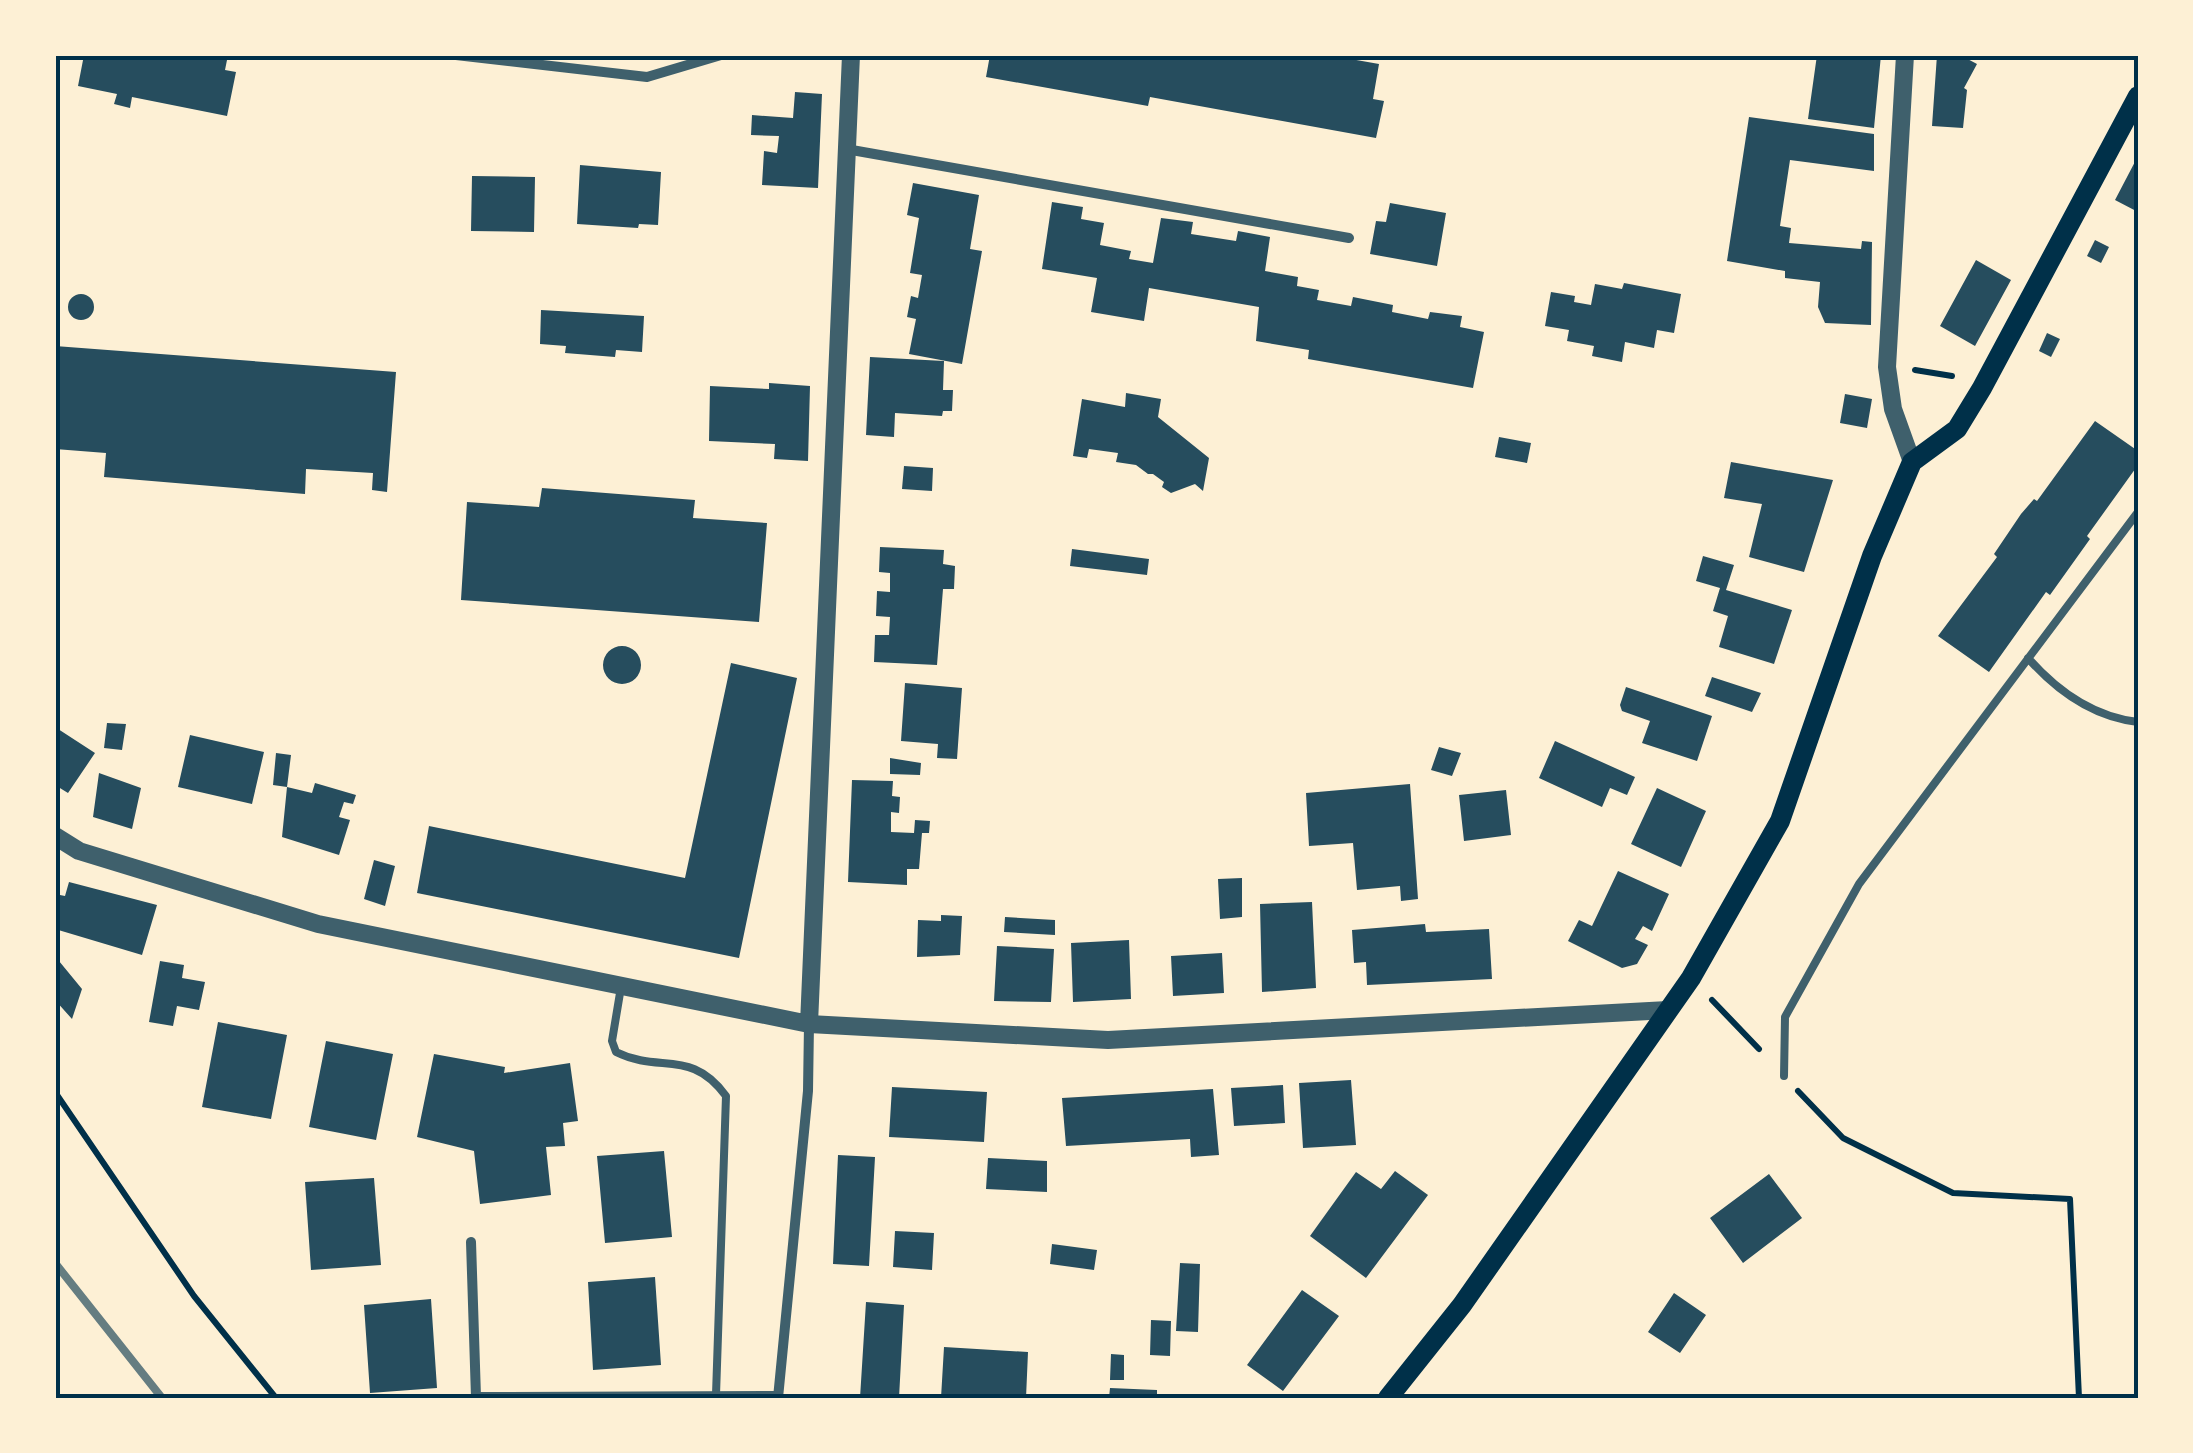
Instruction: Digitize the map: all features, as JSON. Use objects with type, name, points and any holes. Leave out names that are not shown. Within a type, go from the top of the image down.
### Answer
[{"type":"main road","points":[[1388,1398],[1462,1305],[1691,978],[1780,821],[1872,556],[1912,462],[1957,429],[2138,96]]},
{"type":"street","points":[[456,55],[647,77],[721,55]]},
{"type":"street","points":[[471,1242],[476,1397],[778,1397],[808,1090],[851,55]]},
{"type":"street","points":[[1905,55],[1887,367],[1893,410],[1912,462]]},
{"type":"street","points":[[845,148],[1349,238]]},
{"type":"street","points":[[55,836],[79,852],[318,924],[809,1024],[1108,1040],[1668,1010]]},
{"type":"lane","points":[[1784,1076],[1785,1018],[1859,884],[2138,512]]},
{"type":"lane","points":[[2028,658],[2050,683],[2110,719],[2138,722]]},
{"type":"lane","points":[[621,986],[612,1041],[616,1052],[695,1067],[714,1080],[726,1096],[716,1395]]},
{"type":"path","points":[[1900,368],[1963,378]]},
{"type":"path","points":[[1691,978],[1843,1138],[1953,1192],[2070,1199],[2080,1398]]},
{"type":"path","points":[[55,1092],[194,1296],[276,1398]]},
{"type":"building","points":[[84,55],[228,55],[225,70],[236,72],[227,116],[132,97],[130,108],[114,104],[117,94],[78,86]]},
{"type":"building","points":[[990,55],[1328,55],[1379,64],[1373,99],[1384,101],[1376,138],[1150,97],[1148,106],[986,77]]},
{"type":"building","points":[[1817,55],[1881,55],[1874,128],[1808,119]]},
{"type":"building","points":[[1937,55],[1960,55],[1977,64],[1964,88],[1967,90],[1963,128],[1932,126]]},
{"type":"building","points":[[795,92],[822,94],[818,188],[762,185],[764,151],[777,153],[779,136],[751,135],[752,115],[793,118]]},
{"type":"building","points":[[1749,117],[1874,134],[1874,171],[1790,160],[1780,226],[1791,228],[1789,243],[1861,249],[1862,241],[1872,242],[1871,325],[1825,323],[1818,307],[1820,282],[1785,278],[1785,271],[1727,261]]},
{"type":"building","points":[[2138,156],[2138,212],[2115,200]]},
{"type":"building","points":[[580,165],[661,172],[658,225],[639,224],[638,228],[577,224]]},
{"type":"building","points":[[472,176],[535,177],[534,232],[471,231]]},
{"type":"building","points":[[913,183],[979,195],[970,249],[982,251],[962,364],[909,354],[916,319],[907,317],[911,296],[918,298],[922,275],[910,273],[919,218],[907,215]]},
{"type":"building","points":[[1052,202],[1083,207],[1081,219],[1104,223],[1100,245],[1131,251],[1129,259],[1153,263],[1161,218],[1193,222],[1191,234],[1236,241],[1238,231],[1270,237],[1265,271],[1298,277],[1297,286],[1319,290],[1317,300],[1351,306],[1353,297],[1393,305],[1392,312],[1428,319],[1430,312],[1462,316],[1460,327],[1484,332],[1473,388],[1308,359],[1309,350],[1256,341],[1259,307],[1149,288],[1144,321],[1091,312],[1097,278],[1042,269]]},
{"type":"building","points":[[1390,203],[1446,213],[1437,266],[1370,254],[1376,221],[1386,222]]},
{"type":"building","points":[[2095,240],[2109,247],[2101,263],[2087,256]]},
{"type":"building","points":[[1976,260],[2011,280],[1975,346],[1940,326]]},
{"type":"building","points":[[1624,283],[1681,294],[1674,333],[1657,330],[1654,348],[1625,342],[1622,362],[1592,356],[1594,346],[1567,341],[1569,330],[1545,326],[1551,292],[1575,296],[1574,302],[1591,305],[1595,284],[1622,289]]},
{"type":"building","points":[[81,294],[90,298],[94,307],[90,316],[81,320],[72,316],[68,307],[72,298]]},
{"type":"building","points":[[541,310],[644,316],[642,352],[616,350],[615,357],[565,353],[566,346],[540,344]]},
{"type":"building","points":[[2047,333],[2060,339],[2051,357],[2039,351]]},
{"type":"building","points":[[55,346],[396,372],[387,492],[372,490],[373,473],[306,469],[305,494],[104,477],[106,453],[55,449]]},
{"type":"building","points":[[870,357],[944,361],[943,390],[953,390],[952,411],[943,411],[942,416],[895,413],[894,437],[866,435]]},
{"type":"building","points":[[769,383],[810,386],[808,461],[774,459],[775,444],[709,441],[710,386],[769,389]]},
{"type":"building","points":[[1126,393],[1161,399],[1158,417],[1209,458],[1203,491],[1195,484],[1171,493],[1153,474],[1136,465],[1116,462],[1118,453],[1089,449],[1087,458],[1073,456],[1082,399],[1125,407]]},
{"type":"building","points":[[1845,394],[1872,399],[1867,428],[1840,423]]},
{"type":"building","points":[[2095,421],[2138,451],[2138,465],[2050,595],[2046,592],[1989,672],[1938,636],[1997,557],[1994,554],[2021,514],[2034,499],[2037,501]]},
{"type":"building","points":[[1499,437],[1531,443],[1527,463],[1495,457]]},
{"type":"building","points":[[1731,462],[1833,480],[1804,572],[1749,557],[1762,504],[1724,498]]},
{"type":"building","points":[[904,466],[933,468],[932,491],[902,489]]},
{"type":"building","points":[[542,488],[695,500],[693,518],[767,523],[759,622],[461,600],[467,502],[539,507]]},
{"type":"building","points":[[880,547],[944,550],[943,564],[955,566],[954,589],[943,589],[937,665],[874,662],[875,635],[889,635],[890,617],[876,616],[877,591],[890,592],[890,573],[879,572]]},
{"type":"building","points":[[1072,549],[1149,559],[1147,575],[1070,566]]},
{"type":"building","points":[[1703,556],[1734,565],[1726,590],[1792,610],[1774,664],[1719,647],[1728,616],[1713,611],[1720,588],[1696,581]]},
{"type":"building","points":[[622,646],[636,651],[641,665],[636,679],[622,684],[608,679],[603,665],[608,651]]},
{"type":"building","points":[[731,663],[797,678],[739,958],[417,893],[429,826],[685,878]]},
{"type":"building","points":[[1712,677],[1761,693],[1752,712],[1705,696]]},
{"type":"building","points":[[905,683],[962,688],[957,759],[937,758],[938,744],[901,741]]},
{"type":"building","points":[[1626,687],[1712,716],[1697,761],[1642,743],[1650,721],[1622,711]]},
{"type":"building","points":[[107,723],[126,724],[122,750],[104,748]]},
{"type":"building","points":[[55,727],[95,753],[68,793],[55,785]]},
{"type":"building","points":[[190,735],[264,752],[252,804],[178,787]]},
{"type":"building","points":[[1555,741],[1635,777],[1627,795],[1610,788],[1602,807],[1539,778]]},
{"type":"building","points":[[1439,747],[1461,753],[1452,776],[1431,770]]},
{"type":"building","points":[[276,753],[291,755],[287,787],[273,785]]},
{"type":"building","points":[[890,758],[921,763],[920,775],[890,774]]},
{"type":"building","points":[[99,773],[141,788],[132,829],[93,817]]},
{"type":"building","points":[[852,780],[893,781],[892,796],[900,797],[899,813],[891,812],[891,832],[914,833],[915,820],[930,821],[929,833],[922,833],[919,869],[907,869],[907,885],[848,882]]},
{"type":"building","points":[[315,783],[356,795],[353,804],[344,802],[339,817],[350,820],[339,855],[282,837],[287,787],[312,793]]},
{"type":"building","points":[[1410,784],[1418,899],[1401,901],[1400,886],[1357,890],[1353,843],[1309,846],[1306,793]]},
{"type":"building","points":[[1657,788],[1706,811],[1681,867],[1631,844]]},
{"type":"building","points":[[1506,790],[1511,835],[1464,841],[1459,795]]},
{"type":"building","points":[[374,860],[395,866],[385,906],[364,899]]},
{"type":"building","points":[[1618,871],[1669,894],[1652,931],[1643,926],[1635,939],[1648,945],[1637,964],[1622,968],[1568,941],[1579,920],[1592,926]]},
{"type":"building","points":[[1242,878],[1242,917],[1220,919],[1218,879]]},
{"type":"building","points":[[69,882],[157,905],[142,955],[55,929],[55,894],[65,896]]},
{"type":"building","points":[[1312,902],[1316,988],[1262,992],[1260,904]]},
{"type":"building","points":[[941,915],[962,916],[960,955],[917,957],[918,920],[941,921]]},
{"type":"building","points":[[1005,917],[1055,920],[1055,935],[1004,932]]},
{"type":"building","points":[[1425,924],[1426,932],[1489,929],[1492,979],[1367,985],[1366,962],[1354,963],[1352,930]]},
{"type":"building","points":[[1129,940],[1131,999],[1073,1002],[1071,943]]},
{"type":"building","points":[[997,946],[1054,949],[1051,1002],[994,1001]]},
{"type":"building","points":[[1222,953],[1224,993],[1173,996],[1171,956]]},
{"type":"building","points":[[59,961],[82,989],[72,1019],[55,1000],[55,964]]},
{"type":"building","points":[[160,961],[184,965],[182,978],[205,982],[199,1010],[177,1006],[173,1026],[149,1022]]},
{"type":"building","points":[[218,1022],[287,1035],[271,1119],[202,1107]]},
{"type":"building","points":[[326,1041],[393,1054],[376,1140],[309,1127]]},
{"type":"building","points":[[434,1054],[505,1067],[504,1073],[570,1063],[578,1121],[563,1123],[565,1146],[546,1147],[551,1195],[480,1204],[474,1151],[417,1137]]},
{"type":"building","points":[[1351,1080],[1356,1145],[1303,1148],[1299,1083]]},
{"type":"building","points":[[1283,1085],[1285,1123],[1234,1126],[1231,1088]]},
{"type":"building","points":[[892,1087],[987,1092],[984,1142],[889,1137]]},
{"type":"building","points":[[1213,1089],[1219,1155],[1191,1157],[1190,1139],[1066,1146],[1062,1098]]},
{"type":"building","points":[[664,1151],[672,1237],[605,1243],[597,1156]]},
{"type":"building","points":[[838,1155],[875,1157],[869,1266],[833,1264]]},
{"type":"building","points":[[988,1158],[1047,1161],[1047,1192],[986,1189]]},
{"type":"building","points":[[1395,1171],[1428,1195],[1366,1278],[1310,1236],[1356,1172],[1381,1189]]},
{"type":"building","points":[[1769,1174],[1802,1218],[1743,1263],[1710,1218]]},
{"type":"building","points":[[374,1178],[381,1265],[311,1270],[305,1182]]},
{"type":"building","points":[[895,1231],[934,1233],[932,1270],[893,1267]]},
{"type":"building","points":[[1052,1244],[1097,1250],[1094,1270],[1050,1264]]},
{"type":"building","points":[[1180,1263],[1200,1264],[1198,1332],[1176,1331]]},
{"type":"building","points":[[655,1277],[661,1365],[593,1370],[588,1282]]},
{"type":"building","points":[[1302,1290],[1339,1316],[1283,1391],[1247,1365]]},
{"type":"building","points":[[1674,1293],[1706,1315],[1680,1353],[1648,1332]]},
{"type":"building","points":[[431,1299],[437,1388],[370,1393],[364,1305]]},
{"type":"building","points":[[866,1302],[904,1305],[899,1398],[860,1398]]},
{"type":"building","points":[[1151,1320],[1171,1321],[1170,1356],[1150,1355]]},
{"type":"building","points":[[944,1347],[1028,1352],[1026,1398],[941,1398]]},
{"type":"building","points":[[1111,1354],[1124,1355],[1124,1380],[1110,1380]]},
{"type":"building","points":[[1110,1388],[1157,1390],[1157,1398],[1109,1398]]},
{"type":"railway","points":[[55,1263],[162,1398]]}]
